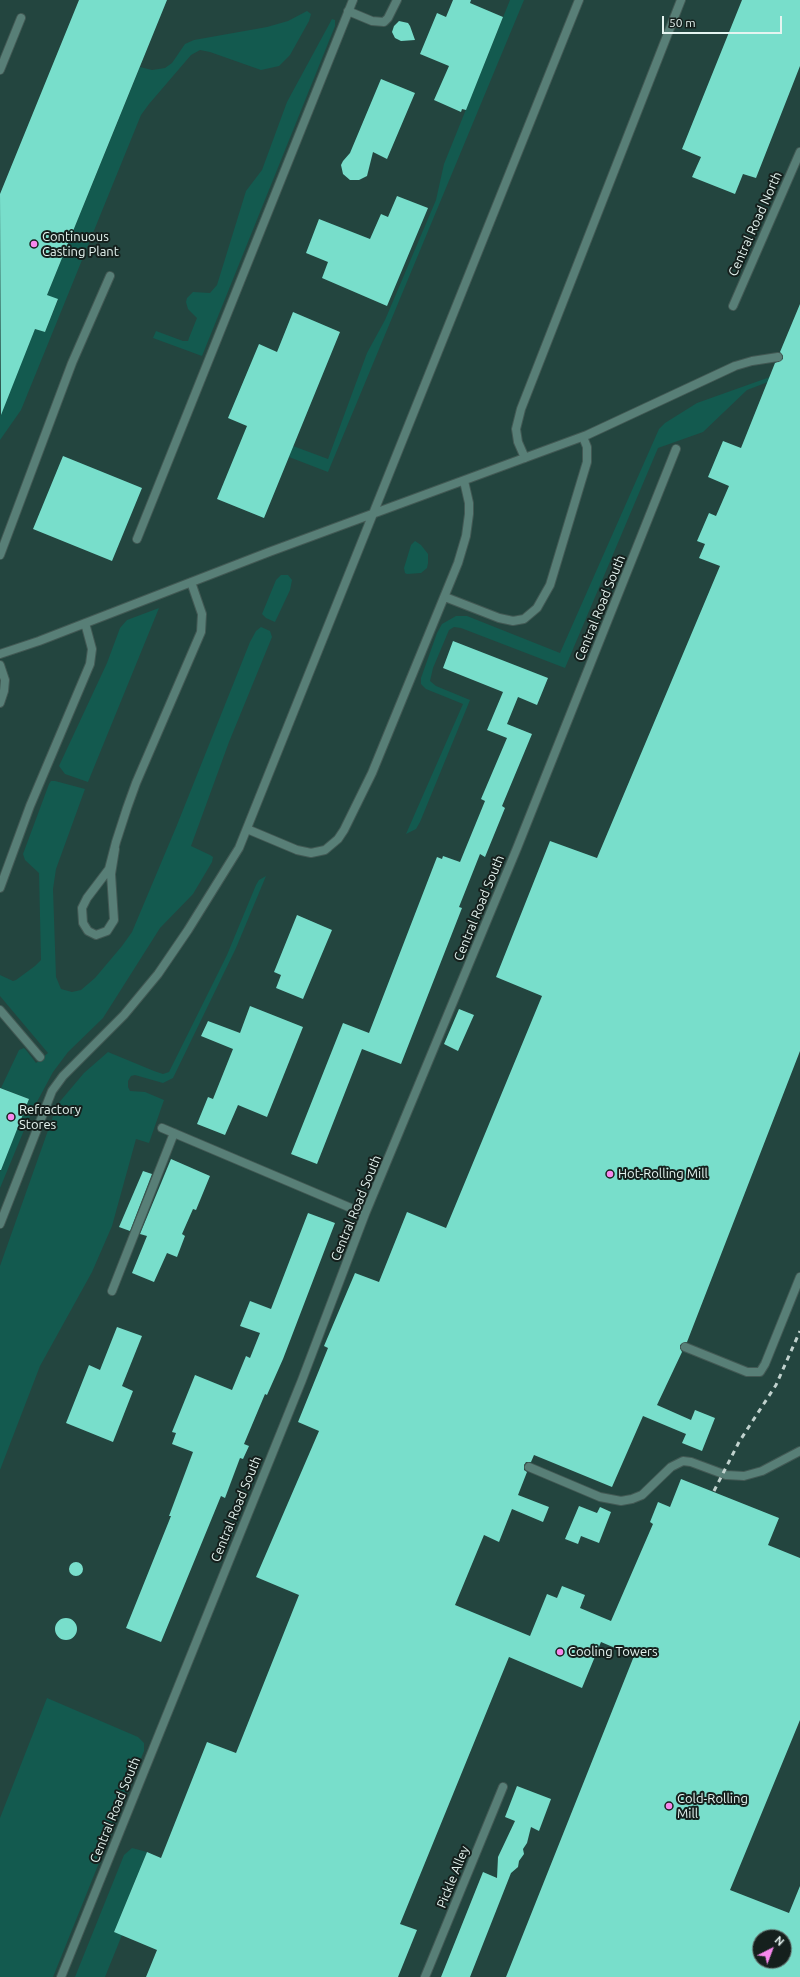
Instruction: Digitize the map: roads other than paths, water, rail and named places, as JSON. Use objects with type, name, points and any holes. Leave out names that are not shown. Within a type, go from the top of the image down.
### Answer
[{"type":"lane","points":[[137,539],[353,0]]},
{"type":"lane","points":[[348,11],[376,22],[384,22],[388,18],[397,0]]},
{"type":"lane","points":[[0,1224],[52,1091],[63,1076],[124,1015],[158,974],[233,858],[247,829],[579,0]]},
{"type":"lane","points":[[526,458],[518,442],[516,429],[521,409],[681,0]]},
{"type":"lane","points":[[0,70],[21,18]]},
{"type":"lane","name":"Central Road North","points":[[733,306],[800,152]]},
{"type":"lane","points":[[0,555],[72,362],[110,276]]},
{"type":"lane","points":[[0,654],[86,623],[372,514],[583,437],[735,366],[778,356]]},
{"type":"lane","points":[[445,596],[499,618],[513,621],[524,619],[537,608],[550,585],[587,462],[587,447],[583,437]]},
{"type":"lane","name":"Central Road South","points":[[61,1977],[302,1380],[365,1214],[517,848],[676,449]]},
{"type":"lane","points":[[247,829],[297,850],[311,853],[325,850],[338,839],[358,803],[372,773],[445,596],[466,536],[469,503],[464,481]]},
{"type":"lane","points":[[115,849],[111,874],[114,920],[107,931],[96,935],[88,931],[83,923],[82,908],[87,898],[107,873],[136,783],[201,632],[202,614],[191,582]]},
{"type":"lane","points":[[0,888],[30,806],[90,664],[92,649],[86,623]]},
{"type":"lane","points":[[0,665],[5,680],[4,691],[0,703]]},
{"type":"lane","points":[[0,1010],[40,1057]]},
{"type":"lane","points":[[162,1128],[365,1214]]},
{"type":"lane","points":[[112,1291],[174,1133]]},
{"type":"lane","points":[[685,1347],[747,1372],[760,1372],[766,1364],[800,1277]]},
{"type":"lane","points":[[529,1467],[607,1499],[621,1501],[642,1495],[671,1467],[683,1461],[691,1462],[726,1475],[744,1476],[762,1471],[800,1451]]},
{"type":"lane","name":"Pickle Alley","points":[[425,1977],[503,1787]]},
{"type":"railway","points":[[714,1491],[739,1442],[776,1385],[800,1331]]},
{"type":"place","name":"Continuous Casting Plant","points":[[34,244]]},
{"type":"place","name":"Refractory Stores","points":[[11,1117]]},
{"type":"place","name":"Hot-Rolling Mill","points":[[610,1174]]},
{"type":"place","name":"Cooling Towers","points":[[560,1652]]},
{"type":"place","name":"Cold-Rolling Mill","points":[[669,1806]]}]
